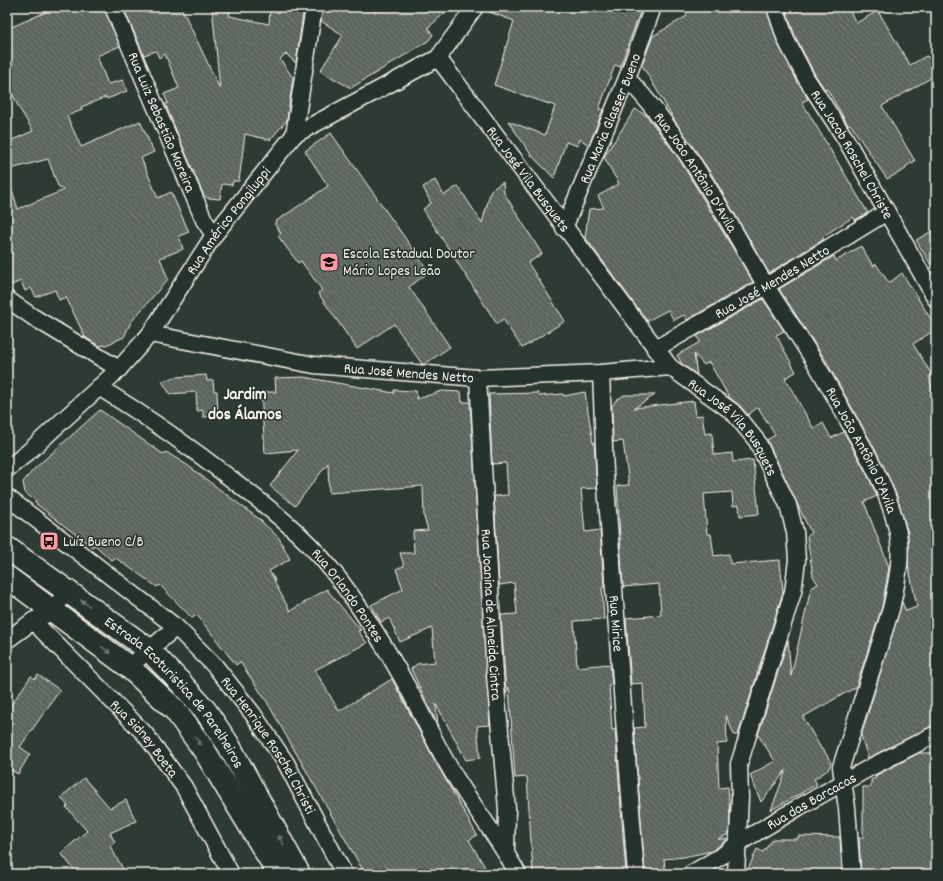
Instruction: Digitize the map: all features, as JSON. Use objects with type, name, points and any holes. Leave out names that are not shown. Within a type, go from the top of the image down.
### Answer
[{"type":"main road","name":"Estrada Ecoturistica de Parelheiros","points":[[7,548],[148,650],[205,710],[228,744],[300,874]]},
{"type":"main road","name":"Estrada Ecoturistica de Parelheiros","points":[[7,577],[129,668],[175,710],[204,750],[278,874]]},
{"type":"street","name":"Rua Luiz Sebastião Moreira","points":[[113,7],[204,220],[214,235]]},
{"type":"street","points":[[294,135],[314,7]]},
{"type":"street","name":"Rua Américo Pongiluppi","points":[[7,469],[26,454],[119,369],[150,334],[214,235],[294,135],[438,58],[475,7]]},
{"type":"street","name":"Rua Maria Glasser Bueno","points":[[564,228],[627,78],[653,7]]},
{"type":"street","name":"Rua Jacob Roschel Christe","points":[[775,7],[786,40],[806,78],[845,138],[936,299]]},
{"type":"street","name":"Rua José Vila Busquets","points":[[438,58],[655,349],[670,367],[733,412],[757,441],[788,505],[795,532],[797,560],[793,592],[739,764],[740,798],[736,874]]},
{"type":"street","name":"Rua João Antônio D'Avila","points":[[627,78],[653,105],[688,154],[766,286],[807,349],[860,441],[890,504],[897,527],[900,550],[896,584],[884,632],[841,767],[847,808],[852,874]]},
{"type":"street","name":"Rua José Mendes Netto","points":[[655,349],[766,286],[887,212]]},
{"type":"street","points":[[7,300],[119,369]]},
{"type":"street","name":"Rua José Mendes Netto","points":[[150,334],[314,365],[478,378],[601,373],[670,367]]},
{"type":"street","name":"Rua Mirice","points":[[601,373],[605,474],[636,874]]},
{"type":"street","name":"Rua Joanina de Almeida Cintra","points":[[478,378],[495,676],[507,809],[506,852]]},
{"type":"street","name":"Rua Orlando Pontes","points":[[99,387],[147,416],[263,503],[287,523],[330,568],[368,623],[408,689],[454,774],[506,852],[518,874]]},
{"type":"street","name":"Rua Henrique Roschel Christi","points":[[7,497],[176,628],[215,666],[253,714],[286,763],[344,874]]},
{"type":"street","points":[[7,640],[33,621],[59,585]]},
{"type":"street","name":"Rua Sidney Boeta","points":[[33,621],[145,734],[184,787],[230,874]]},
{"type":"street","points":[[129,668],[148,650],[176,628]]},
{"type":"street","name":"Rua das Barcacas","points":[[691,874],[724,855],[737,844],[843,783],[936,734]]},
{"type":"building","points":[[48,7],[104,7],[120,46],[97,56],[108,84],[123,80],[127,91],[107,99],[106,97],[81,107],[82,110],[67,116],[81,147],[140,121],[154,152],[141,158],[158,198],[171,192],[189,232],[179,236],[183,249],[160,258],[168,279],[131,322],[124,337],[106,345],[99,346],[85,337],[66,297],[59,300],[55,290],[36,297],[31,288],[25,291],[21,281],[7,287],[7,184],[10,183],[18,209],[64,190],[58,186],[48,159],[7,170],[7,142],[33,131],[18,106],[7,82],[7,29],[46,12],[45,11],[49,10]]},
{"type":"building","points":[[123,7],[181,7],[220,89],[212,7],[231,7],[229,16],[269,24],[270,7],[304,7],[296,63],[286,54],[280,59],[293,78],[287,120],[270,140],[245,134],[239,181],[233,181],[232,185],[222,184],[220,199],[207,198],[203,194],[165,104],[168,103],[164,94],[179,88],[165,54],[159,58],[156,51],[144,55]]},
{"type":"building","points":[[323,7],[357,7],[376,11],[378,7],[451,7],[428,28],[433,35],[428,41],[351,88],[320,71],[343,35],[321,21]]},
{"type":"building","points":[[484,7],[642,7],[620,67],[615,65],[599,109],[603,110],[589,145],[580,139],[578,146],[566,142],[554,178],[532,156],[508,121],[545,135],[555,106],[494,85],[514,21],[484,10]]},
{"type":"building","points":[[683,7],[766,7],[778,44],[808,99],[802,102],[868,213],[855,220],[853,217],[822,237],[824,239],[769,273],[711,173],[675,121],[642,65],[653,36],[687,16]]},
{"type":"building","points":[[785,7],[848,7],[856,23],[878,11],[910,65],[926,56],[936,61],[936,75],[882,106],[915,161],[905,167],[906,169],[887,179],[850,124],[848,125],[827,89],[825,90],[814,73],[795,36]]},
{"type":"building","points":[[635,109],[646,115],[678,157],[753,282],[687,320],[684,315],[674,320],[668,310],[647,321],[585,237],[589,209],[604,208],[598,196],[619,184],[604,157]]},
{"type":"building","points":[[331,133],[429,272],[409,287],[450,347],[425,364],[422,364],[394,324],[357,349],[318,293],[322,290],[301,261],[298,263],[278,236],[281,233],[275,225],[275,222],[328,186],[305,151]]},
{"type":"building","points":[[435,180],[444,195],[458,186],[482,223],[491,190],[503,182],[504,193],[542,254],[528,263],[565,321],[522,348],[503,319],[497,324],[423,209],[431,203],[423,187]]},
{"type":"building","points":[[936,229],[936,273],[916,240]]},
{"type":"building","points":[[861,246],[873,266],[876,264],[889,283],[902,273],[936,327],[936,329],[913,344],[932,375],[929,377],[936,400],[936,724],[868,758],[861,736],[902,602],[906,611],[917,607],[908,564],[908,533],[896,494],[878,455],[826,361],[779,289],[834,256],[836,261]]},
{"type":"building","points":[[763,299],[784,331],[776,335],[796,372],[785,378],[814,429],[823,423],[831,438],[844,432],[868,476],[877,496],[864,502],[889,567],[882,607],[856,687],[803,717],[831,763],[828,770],[814,779],[817,784],[771,810],[786,770],[761,802],[750,775],[775,761],[758,735],[788,640],[791,676],[811,588],[818,584],[813,576],[807,536],[811,533],[767,440],[775,435],[758,407],[748,415],[729,397],[709,362],[704,365],[694,354],[697,375],[682,364],[677,355],[700,342],[697,336]]},
{"type":"building","points":[[206,375],[207,381],[213,380],[214,391],[217,391],[218,416],[203,417],[203,410],[197,411],[196,392],[170,394],[162,381],[176,377]]},
{"type":"building","points":[[303,377],[394,393],[394,390],[416,391],[417,399],[442,391],[461,392],[462,402],[470,402],[490,725],[477,726],[480,758],[466,760],[436,704],[438,726],[411,669],[417,664],[435,662],[432,628],[400,642],[389,618],[381,622],[371,605],[403,589],[396,569],[404,566],[400,553],[414,553],[413,531],[428,530],[424,517],[423,486],[329,493],[328,463],[295,506],[270,486],[298,450],[265,453],[261,392],[276,392],[275,378]]},
{"type":"building","points":[[585,392],[593,443],[594,442],[597,488],[581,489],[585,532],[600,530],[604,587],[602,588],[604,619],[574,621],[577,667],[610,664],[612,685],[609,685],[612,730],[615,729],[626,874],[533,874],[527,777],[515,778],[509,687],[506,693],[501,615],[517,614],[514,583],[499,585],[494,496],[508,495],[506,463],[492,464],[489,394],[538,393],[539,396],[563,394],[564,396]]},
{"type":"building","points":[[624,395],[655,395],[634,408],[694,401],[696,416],[702,415],[705,434],[712,433],[714,455],[732,453],[733,462],[753,460],[759,514],[740,516],[739,505],[733,506],[732,492],[704,494],[707,534],[711,534],[714,556],[729,554],[730,564],[780,560],[783,592],[738,735],[734,735],[726,715],[727,743],[717,744],[719,788],[728,787],[730,815],[729,834],[718,839],[728,839],[712,851],[684,857],[664,859],[666,874],[645,874],[634,728],[645,727],[643,683],[631,684],[626,618],[661,615],[659,584],[623,587],[617,486],[629,485],[623,441],[613,442],[612,406],[616,400]]},
{"type":"building","points":[[100,410],[163,454],[166,452],[187,465],[259,519],[279,538],[290,559],[269,571],[290,611],[327,589],[361,630],[358,631],[367,643],[315,670],[339,711],[392,679],[434,759],[477,835],[469,840],[489,874],[365,874],[267,702],[240,662],[236,665],[197,615],[192,618],[160,585],[157,587],[116,558],[111,560],[95,545],[92,547],[35,503],[36,501],[25,493],[23,482],[34,469]]},
{"type":"building","points":[[38,675],[60,690],[20,747],[30,754],[18,774],[7,768],[7,711],[31,676],[35,679]]},
{"type":"building","points":[[919,753],[936,753],[936,874],[861,874],[859,838],[863,838],[863,787],[871,787],[871,780],[876,778],[875,776]]},
{"type":"building","points":[[84,778],[110,808],[126,800],[136,821],[110,833],[115,842],[110,846],[126,874],[77,874],[61,853],[87,831],[66,807],[68,806],[61,797]]},
{"type":"building","points":[[798,836],[840,837],[842,874],[746,874],[757,849],[763,852],[773,839],[798,839]]},
{"type":"place","name":"Escola Estadual Doutor Mário Lopes Leão","points":[[329,262]]},
{"type":"place","name":"Luíz Bueno C/B","points":[[49,541]]},
{"type":"district","name":"Jardim dos Álamos","points":[[245,403]]}]
